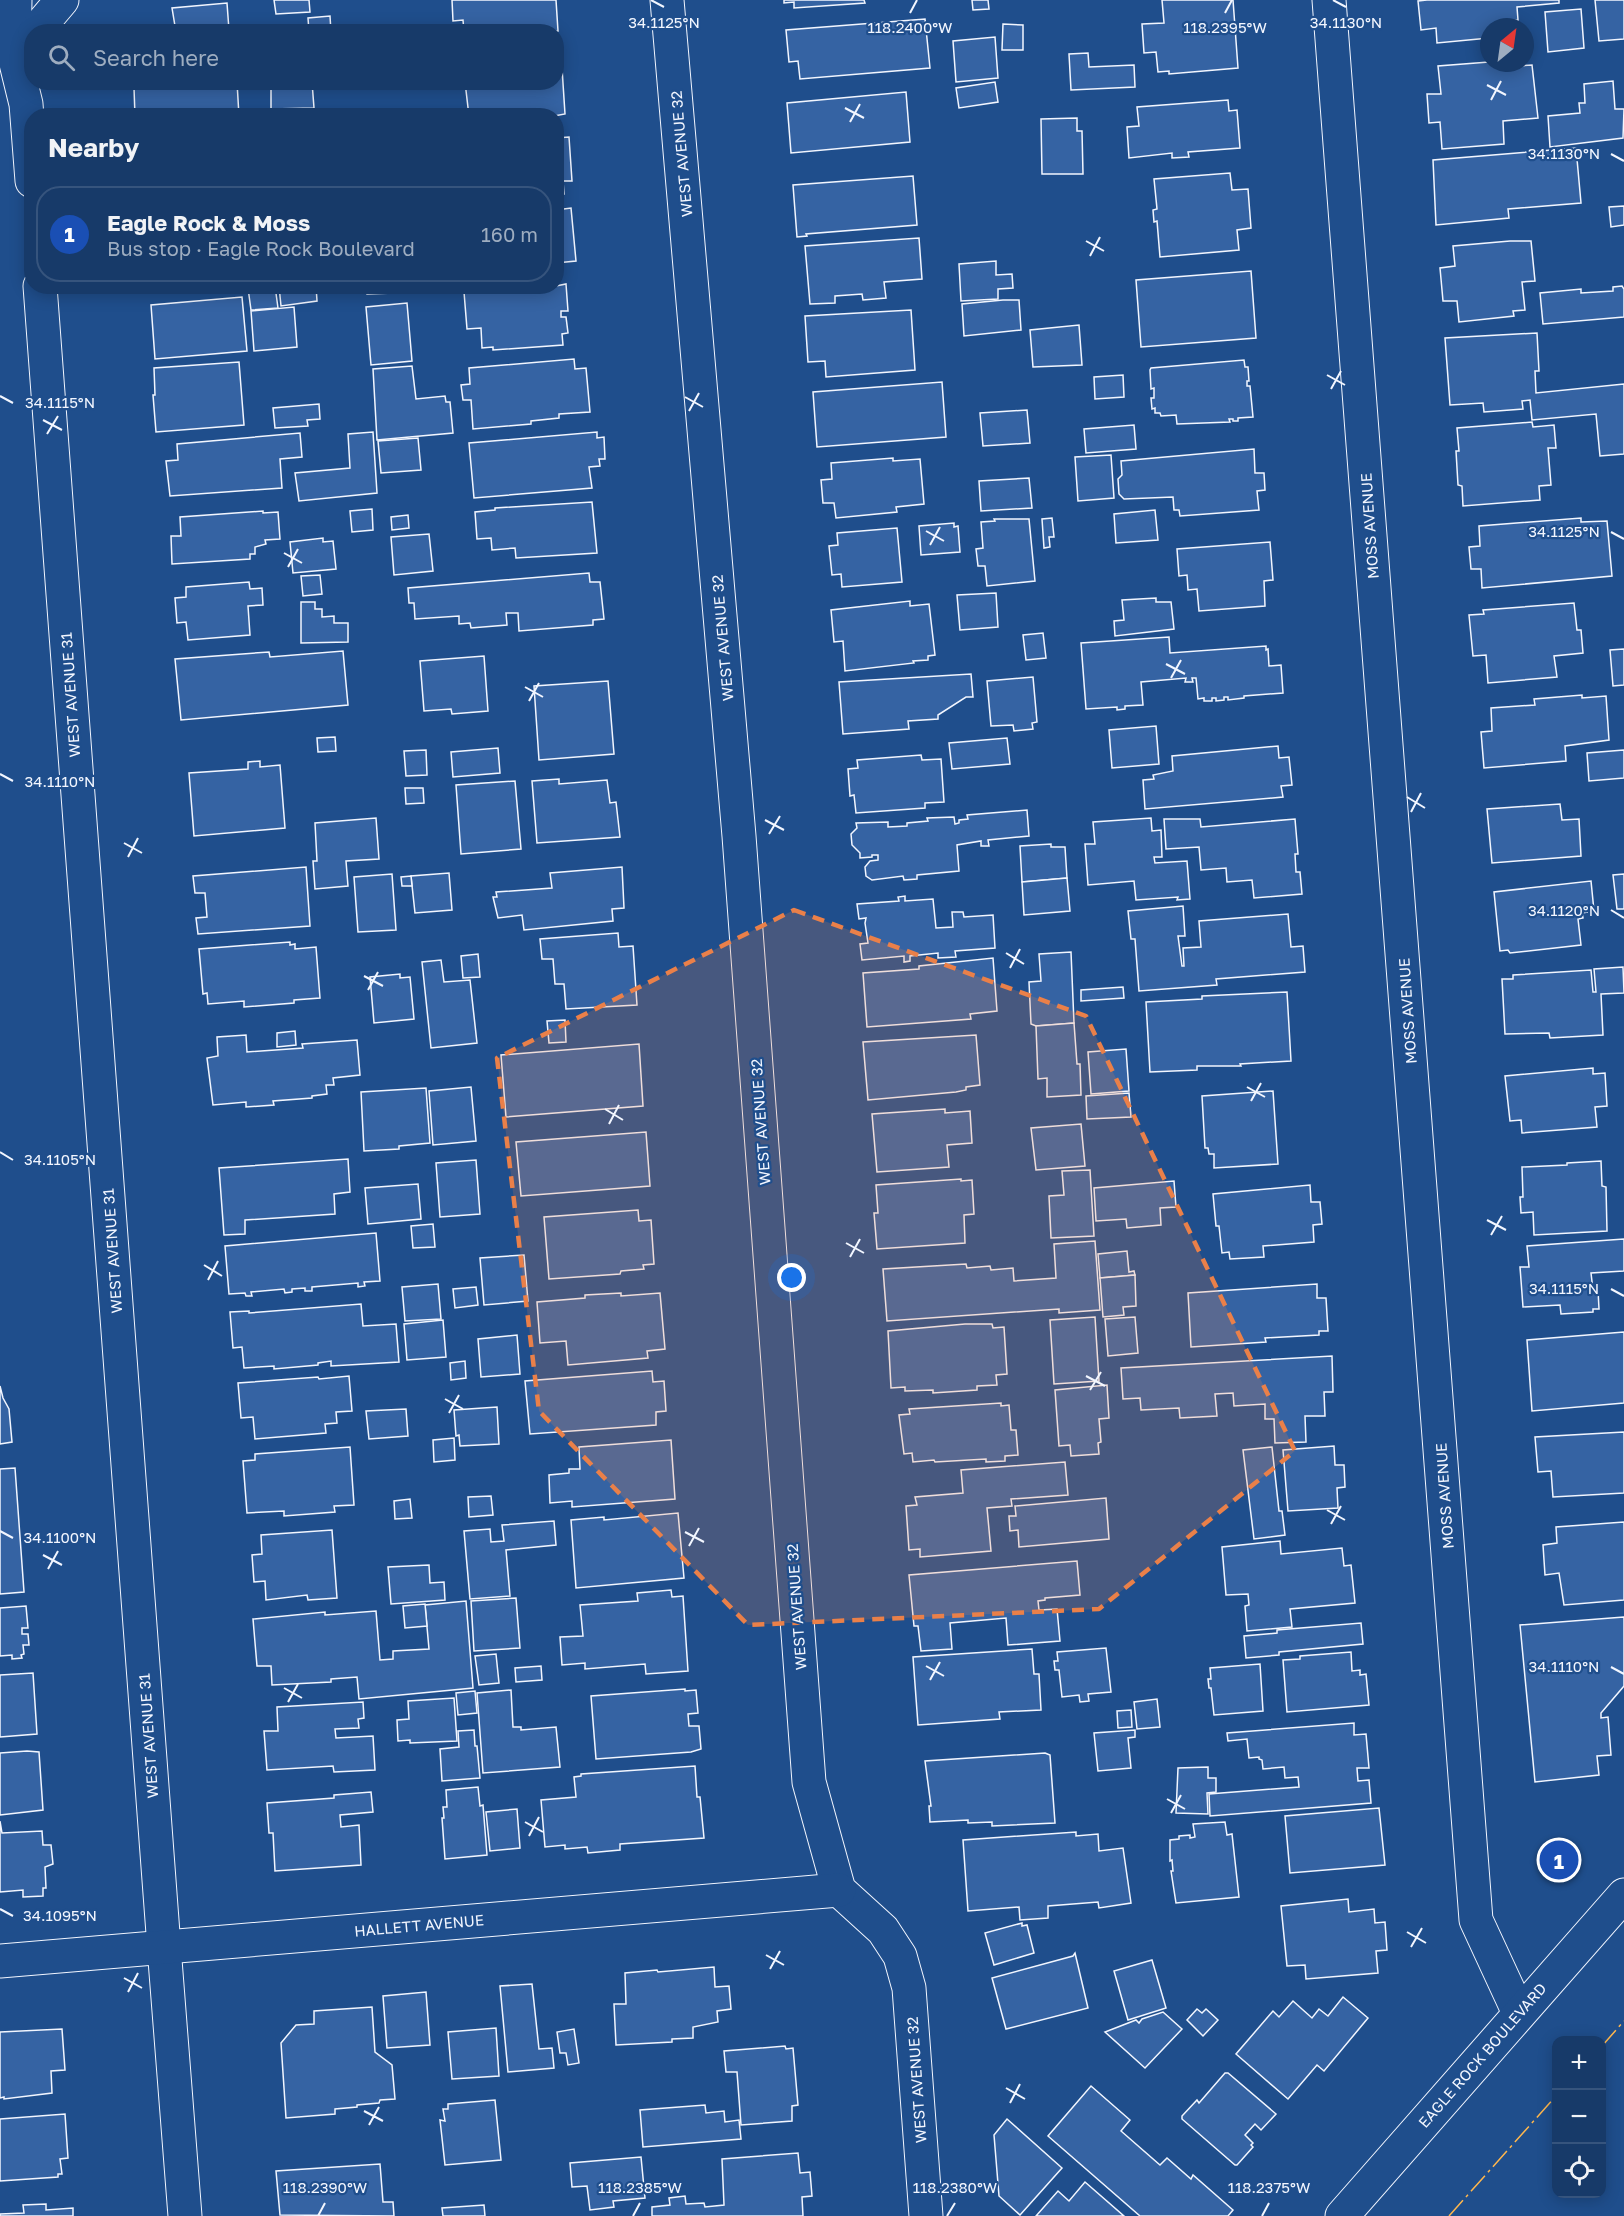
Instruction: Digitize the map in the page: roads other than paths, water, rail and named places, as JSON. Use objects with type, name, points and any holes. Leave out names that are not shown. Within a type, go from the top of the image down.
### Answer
[{"type":"street","points":[[15,0],[24,85]]},
{"type":"street","points":[[41,24],[62,0]]},
{"type":"street","name":"WEST AVENUE 32","points":[[667,0],[739,836],[809,1782],[838,1890],[883,1930],[900,1956],[909,1988],[926,2216]]},
{"type":"street","name":"MOSS AVENUE","points":[[1329,0],[1476,1920],[1519,2013]]},
{"type":"street","points":[[25,90],[26,108]]},
{"type":"street","name":"WEST AVENUE 31","points":[[41,294],[186,2216]]},
{"type":"street","name":"HALLETT AVENUE","points":[[0,1960],[838,1890]]},
{"type":"street","name":"EAGLE ROCK BOULEVARD","points":[[1342,2216],[1624,1895]]},
{"type":"place","name":"Eagle Rock & Moss","points":[[1559,1860]]}]
